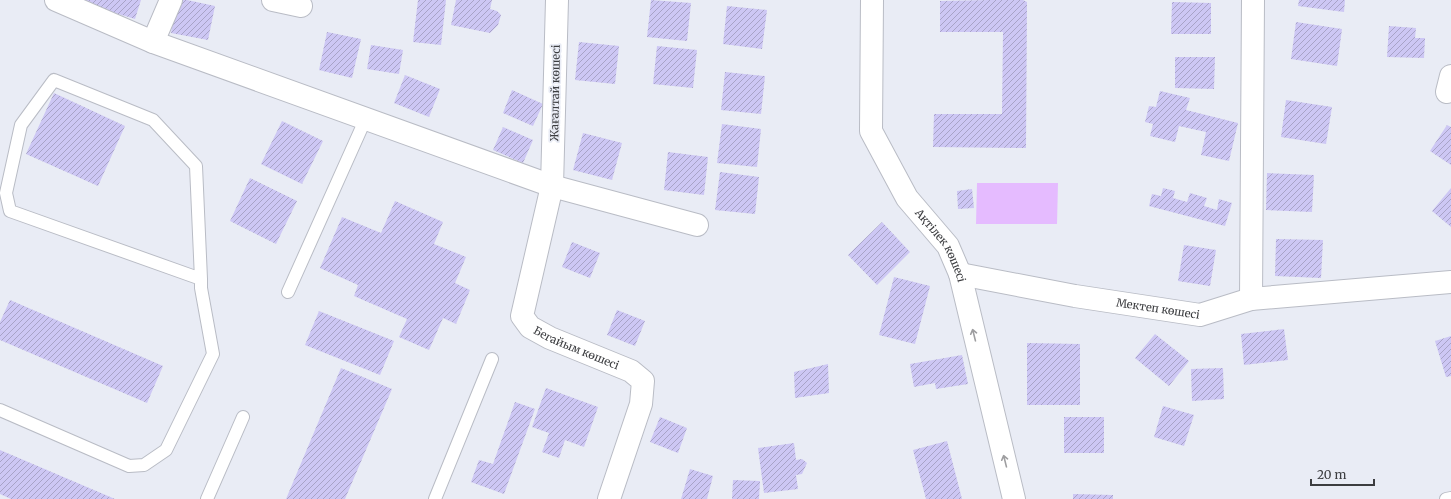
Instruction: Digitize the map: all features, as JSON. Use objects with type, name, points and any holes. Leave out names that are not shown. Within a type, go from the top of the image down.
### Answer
[{"type":"street","points":[[56,0],[153,42],[552,186],[697,224]]},
{"type":"street","points":[[153,42],[171,0]]},
{"type":"street","points":[[273,0],[301,6]]},
{"type":"street","name":"Жағалтай көшесі","points":[[552,186],[557,0]]},
{"type":"street","name":"Ақтілек көшесі","points":[[872,0],[871,131],[908,198],[948,246],[960,274],[1014,499]]},
{"type":"street","points":[[1251,298],[1253,0]]},
{"type":"street","name":"Бегайым көшесі","points":[[552,186],[522,316],[530,327],[550,338],[631,370],[643,381],[641,404],[610,499]]},
{"type":"street","name":"Мектеп көшесі","points":[[960,274],[1075,296],[1200,315],[1251,298],[1451,282]]},
{"type":"lane","points":[[0,410],[129,466],[144,465],[166,450],[213,354],[201,288],[201,279],[196,166],[153,120],[54,80],[21,125],[6,193],[10,211],[201,279]]},
{"type":"lane","points":[[288,292],[366,118]]},
{"type":"lane","points":[[435,499],[492,359]]},
{"type":"lane","points":[[207,499],[243,417]]},
{"type":"lane","points":[[1446,499],[1451,498]]},
{"type":"shaded area","points":[[977,183],[1058,183],[1057,224],[976,224]]},
{"type":"building","points":[[83,0],[141,0],[135,19],[82,3]]},
{"type":"building","points":[[177,0],[187,0],[215,6],[208,40],[171,33]]},
{"type":"building","points":[[418,0],[446,0],[441,45],[413,42]]},
{"type":"building","points":[[456,0],[492,0],[490,9],[497,11],[501,15],[498,25],[490,33],[451,25]]},
{"type":"building","points":[[651,0],[691,3],[687,41],[647,37]]},
{"type":"building","points":[[1023,0],[1027,2],[1026,148],[933,147],[934,114],[1002,114],[1003,32],[940,32],[940,1]]},
{"type":"building","points":[[1299,0],[1345,0],[1344,12],[1298,6]]},
{"type":"building","points":[[1172,2],[1211,3],[1211,34],[1171,34]]},
{"type":"building","points":[[727,6],[767,10],[762,49],[723,44]]},
{"type":"building","points":[[1296,22],[1342,29],[1337,66],[1291,59]]},
{"type":"building","points":[[1389,26],[1416,28],[1415,38],[1425,38],[1424,58],[1387,57]]},
{"type":"building","points":[[327,32],[361,39],[352,78],[319,70]]},
{"type":"building","points":[[579,42],[619,46],[615,84],[575,80]]},
{"type":"building","points":[[371,45],[403,50],[399,74],[367,69]]},
{"type":"building","points":[[657,46],[697,50],[693,88],[653,84]]},
{"type":"building","points":[[1175,57],[1215,57],[1214,89],[1175,88]]},
{"type":"building","points":[[725,72],[765,76],[761,114],[721,110]]},
{"type":"building","points":[[405,75],[440,89],[429,117],[394,103]]},
{"type":"building","points":[[512,90],[543,104],[533,126],[503,113]]},
{"type":"building","points":[[1160,91],[1190,98],[1186,110],[1238,123],[1229,161],[1201,155],[1206,132],[1179,126],[1175,142],[1150,136],[1153,124],[1145,122],[1149,106],[1156,107]]},
{"type":"building","points":[[54,93],[125,126],[98,186],[26,154]]},
{"type":"building","points":[[1286,100],[1332,107],[1326,144],[1281,137]]},
{"type":"building","points":[[282,121],[323,141],[302,184],[261,164]]},
{"type":"building","points":[[722,124],[761,129],[757,167],[717,163]]},
{"type":"building","points":[[1447,125],[1451,127],[1451,165],[1430,151]]},
{"type":"building","points":[[503,127],[533,140],[523,163],[493,150]]},
{"type":"building","points":[[583,133],[622,143],[612,180],[573,170]]},
{"type":"building","points":[[668,152],[708,157],[704,195],[664,190]]},
{"type":"building","points":[[720,172],[759,177],[755,214],[715,210]]},
{"type":"building","points":[[1267,173],[1314,175],[1312,212],[1266,210]]},
{"type":"building","points":[[250,178],[297,201],[276,244],[230,221]]},
{"type":"building","points":[[1163,188],[1175,191],[1173,198],[1187,202],[1190,193],[1207,198],[1204,206],[1217,210],[1219,199],[1232,203],[1225,226],[1149,206],[1152,194],[1161,196]]},
{"type":"building","points":[[1451,188],[1451,227],[1432,211]]},
{"type":"building","points":[[972,189],[974,208],[958,209],[957,191]]},
{"type":"building","points":[[395,201],[443,222],[434,244],[466,257],[455,283],[470,290],[456,324],[443,318],[429,350],[399,337],[407,319],[354,296],[358,285],[320,268],[342,217],[381,233]]},
{"type":"building","points":[[882,222],[910,252],[877,285],[848,255]]},
{"type":"building","points":[[1276,239],[1323,240],[1321,278],[1275,276]]},
{"type":"building","points":[[572,242],[600,253],[590,278],[562,267]]},
{"type":"building","points":[[1184,245],[1216,250],[1210,286],[1178,281]]},
{"type":"building","points":[[894,277],[930,286],[915,344],[879,335]]},
{"type":"building","points":[[10,300],[163,366],[147,403],[0,340],[0,322]]},
{"type":"building","points":[[617,310],[645,321],[635,346],[607,335]]},
{"type":"building","points":[[319,311],[394,341],[380,375],[305,345]]},
{"type":"building","points":[[1284,329],[1288,360],[1244,365],[1241,334]]},
{"type":"building","points":[[1155,334],[1189,361],[1169,386],[1135,358]]},
{"type":"building","points":[[1451,336],[1451,376],[1446,377],[1435,341]]},
{"type":"building","points":[[1027,343],[1080,344],[1080,405],[1027,405]]},
{"type":"building","points":[[962,355],[968,384],[936,389],[935,383],[914,387],[910,364]]},
{"type":"building","points":[[828,364],[829,393],[795,398],[794,372]]},
{"type":"building","points":[[341,368],[392,389],[345,499],[286,499]]},
{"type":"building","points":[[1223,368],[1224,399],[1192,401],[1191,369]]},
{"type":"building","points":[[546,388],[598,407],[584,447],[565,440],[559,458],[542,452],[549,433],[532,427]]},
{"type":"building","points":[[515,402],[535,409],[504,494],[471,482],[479,460],[493,464]]},
{"type":"building","points":[[1163,406],[1194,415],[1184,446],[1154,437]]},
{"type":"building","points":[[660,417],[687,428],[678,453],[650,442]]},
{"type":"building","points":[[1064,417],[1104,417],[1104,453],[1064,453]]},
{"type":"building","points":[[947,441],[962,499],[926,499],[913,450]]},
{"type":"building","points":[[794,443],[796,460],[802,459],[807,463],[802,474],[796,475],[798,489],[764,493],[758,448]]},
{"type":"building","points":[[0,450],[115,499],[11,499],[0,494]]},
{"type":"building","points":[[690,469],[713,476],[707,499],[681,499]]},
{"type":"building","points":[[733,480],[760,481],[759,499],[732,499]]},
{"type":"building","points":[[1073,494],[1113,495],[1113,499],[1073,499]]}]
